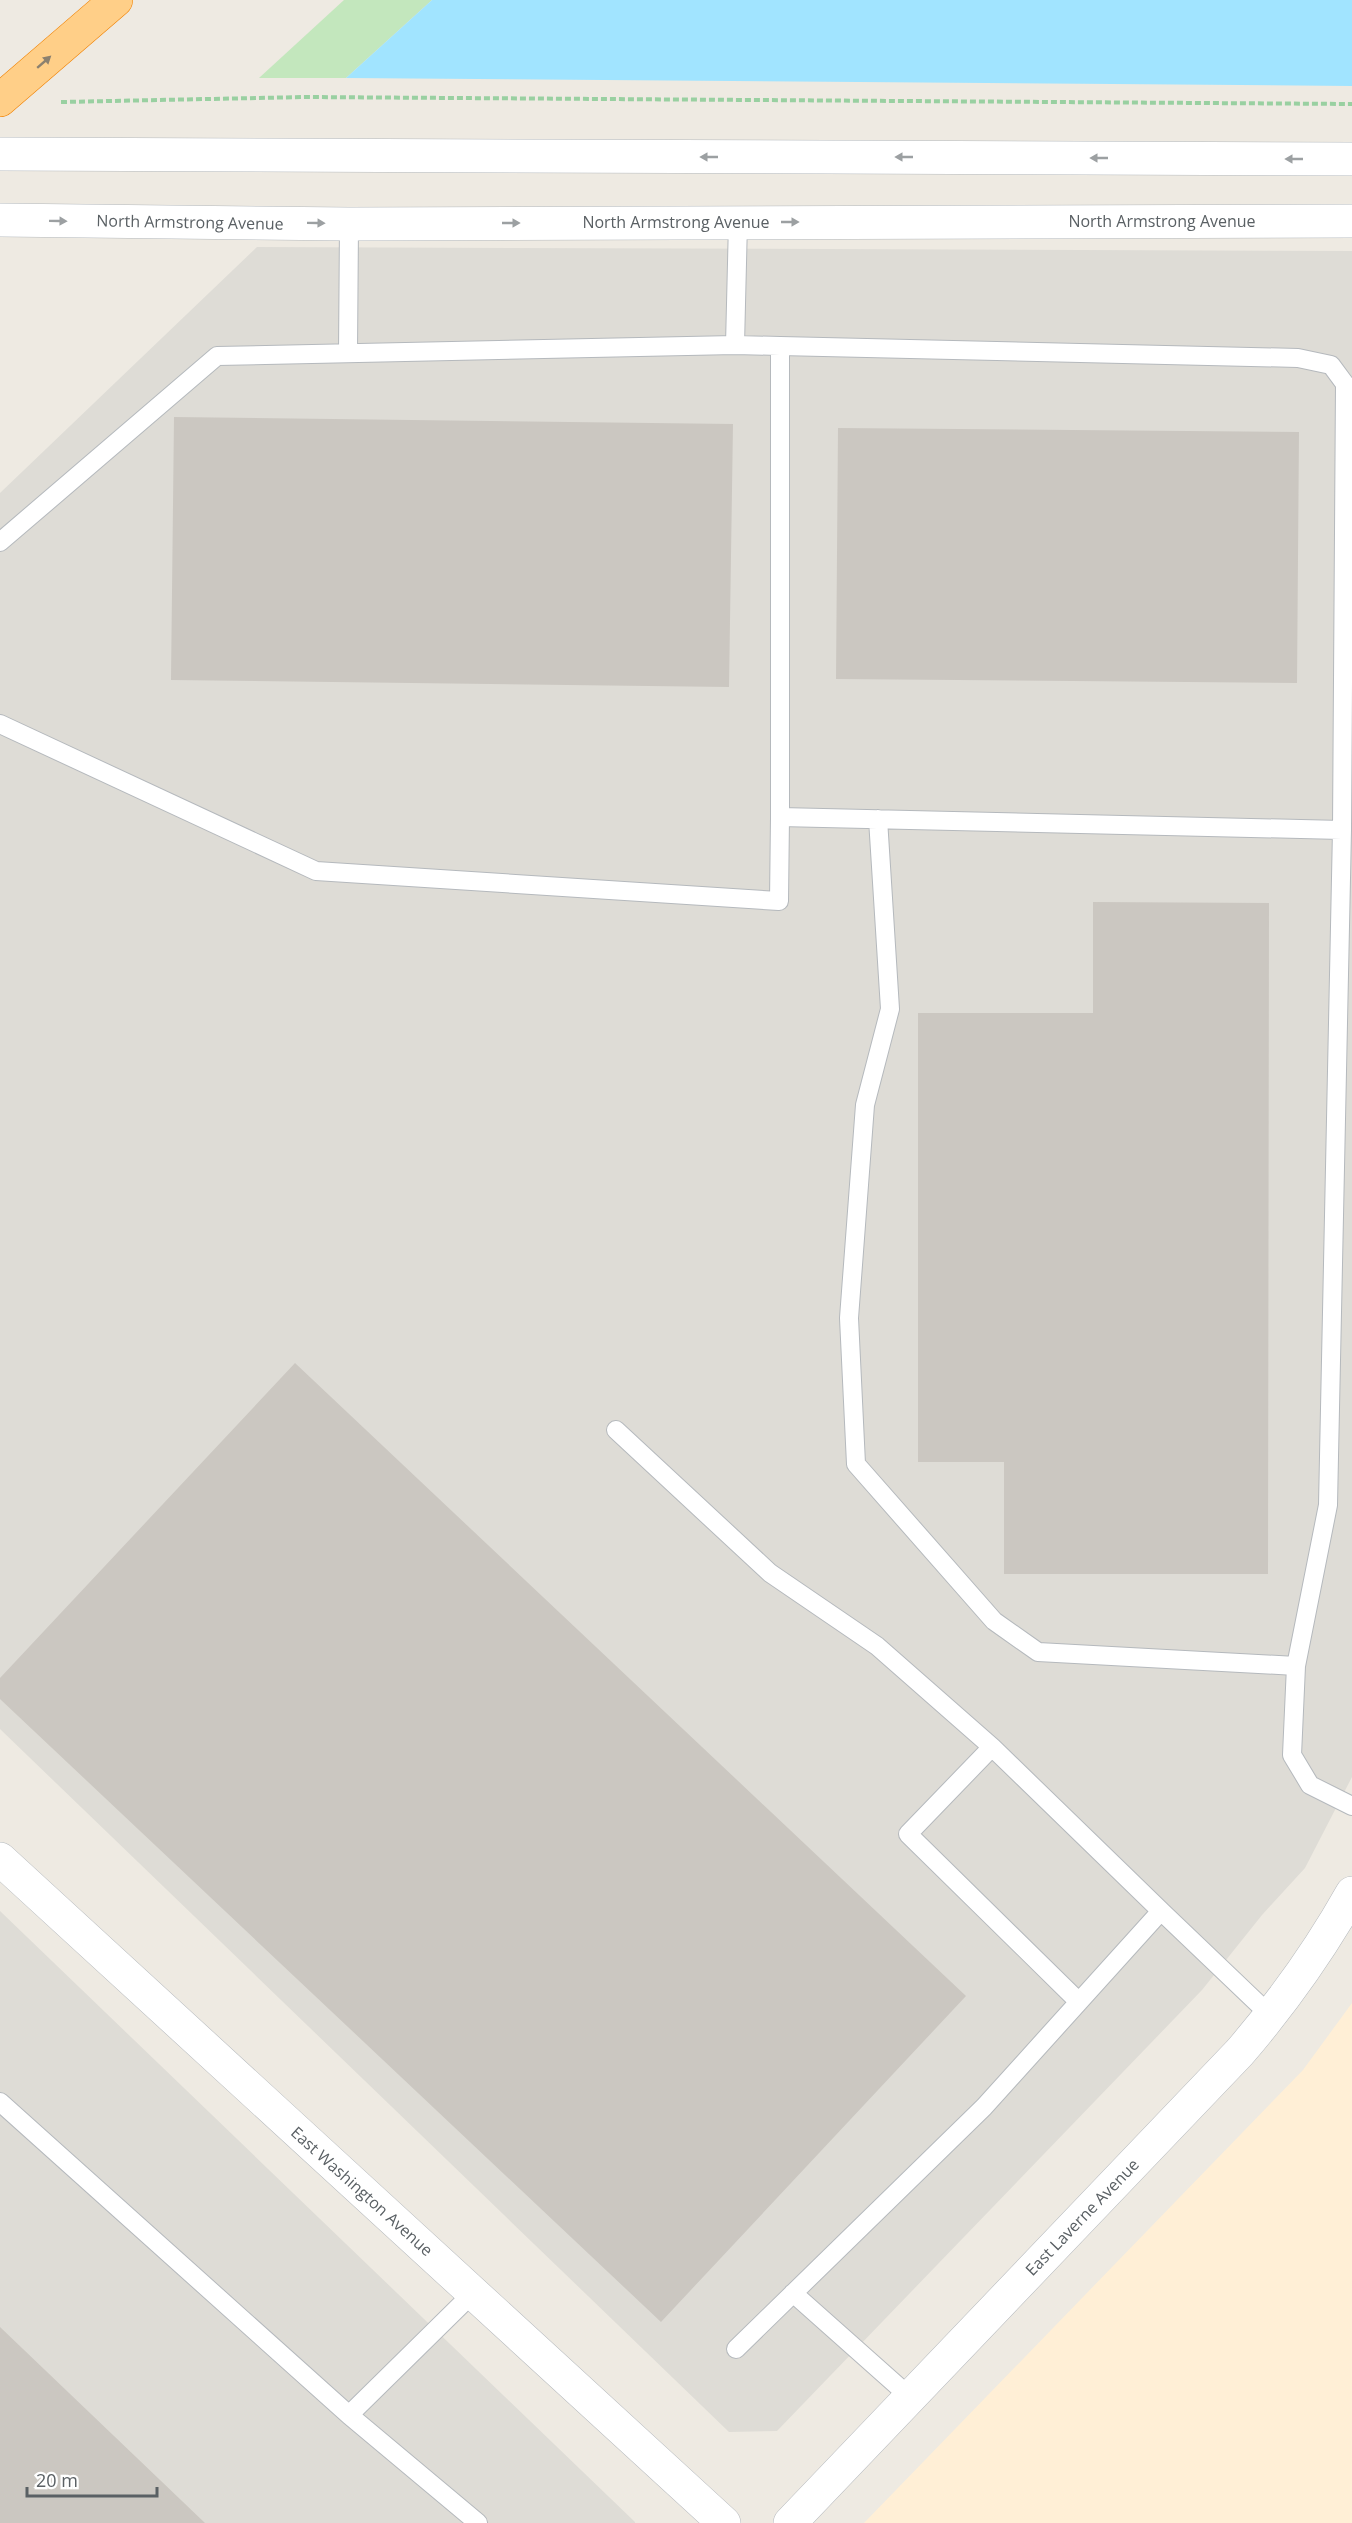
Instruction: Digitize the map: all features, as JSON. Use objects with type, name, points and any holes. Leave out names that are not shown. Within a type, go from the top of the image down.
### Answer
[{"type":"highway","points":[[0,100],[116,0]]},
{"type":"street","points":[[0,154],[1352,159]]},
{"type":"street","name":"North Armstrong Avenue","points":[[0,220],[349,224],[1352,221]]},
{"type":"street","name":"East Washington Avenue","points":[[0,1859],[724,2523]]},
{"type":"street","name":"East Laverne Avenue","points":[[790,2523],[1240,2052],[1271,2016],[1336,1923],[1352,1893]]},
{"type":"lane","points":[[735,345],[738,222]]},
{"type":"lane","points":[[348,353],[349,224]]},
{"type":"lane","points":[[0,542],[217,356],[735,345],[1298,358],[1331,366],[1345,384],[1347,798],[1342,830],[1328,1504],[1296,1666],[1292,1755],[1310,1785],[1352,1806]]},
{"type":"lane","points":[[0,724],[316,871],[779,901],[780,346]]},
{"type":"lane","points":[[780,817],[1342,830]]},
{"type":"lane","points":[[878,819],[890,1009],[865,1105],[849,1317],[856,1464],[994,1621],[1038,1652],[1296,1666]]},
{"type":"lane","points":[[616,1430],[770,1572],[876,1646],[992,1747],[1271,2016]]},
{"type":"lane","points":[[992,1747],[908,1834],[1079,2002]]},
{"type":"lane","points":[[736,2349],[984,2107],[1161,1911]]},
{"type":"lane","points":[[0,2102],[349,2415],[478,2523]]},
{"type":"lane","points":[[349,2415],[473,2293]]},
{"type":"lane","points":[[793,2293],[910,2397]]},
{"type":"path","points":[[60,102],[318,97],[1352,104]]},
{"type":"shaded area","points":[[257,247],[1352,251],[1352,1777],[1305,1868],[1262,1915],[1202,1990],[777,2431],[729,2432],[0,1729],[0,493]]},
{"type":"shaded area","points":[[0,1911],[635,2522],[635,2523],[0,2523]]},
{"type":"shaded area","points":[[1352,2003],[1352,2523],[864,2523],[1303,2070]]},
{"type":"green space","points":[[344,0],[432,0],[346,78],[259,78]]},
{"type":"water","points":[[432,0],[1352,0],[1352,86],[346,78]]},
{"type":"building","points":[[174,417],[733,424],[729,687],[171,680]]},
{"type":"building","points":[[838,428],[1299,432],[1297,683],[836,679]]},
{"type":"building","points":[[1093,902],[1269,903],[1268,1574],[1004,1574],[1004,1462],[918,1462],[918,1013],[1093,1013]]},
{"type":"building","points":[[295,1363],[966,1996],[661,2322],[0,1699],[0,1678]]},
{"type":"building","points":[[0,2327],[205,2523],[0,2523]]}]
